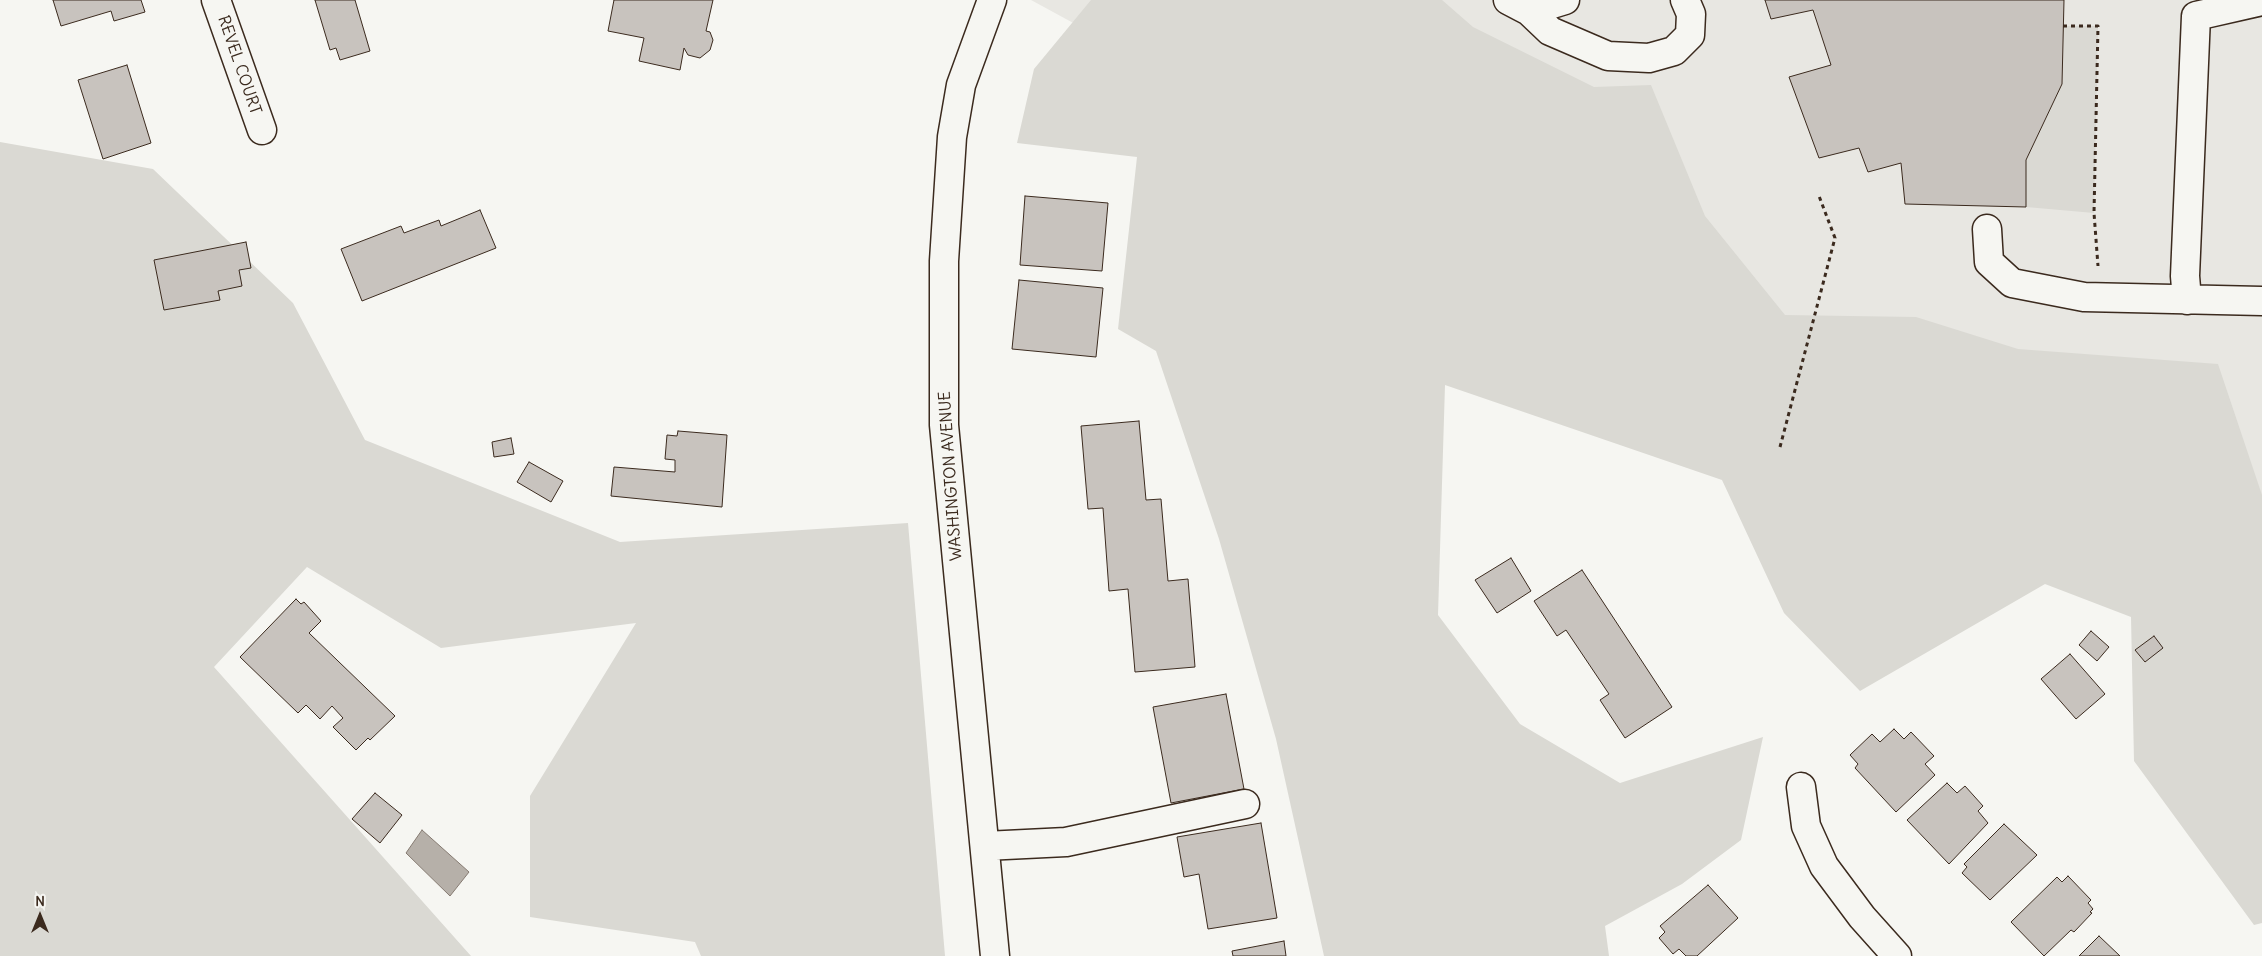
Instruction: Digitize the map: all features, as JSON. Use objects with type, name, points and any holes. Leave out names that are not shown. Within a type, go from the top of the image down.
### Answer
[{"type":"street","name":"REVEL COURT","points":[[216,0],[262,130]]},
{"type":"street","name":"WASHINGTON AVENUE","points":[[992,0],[961,85],[952,137],[944,261],[944,425],[995,956]]},
{"type":"street","points":[[1519,5],[1565,0]]},
{"type":"street","points":[[1519,5],[1550,31],[1608,56],[1649,58],[1674,51],[1690,35],[1691,14],[1685,0]]},
{"type":"street","points":[[2187,300],[2185,276],[2196,16],[2262,0]]},
{"type":"street","points":[[1987,230],[1989,262],[2012,283],[2084,297],[2262,301]]},
{"type":"street","points":[[1801,787],[1806,826],[1824,866],[1862,917],[1898,956]]},
{"type":"street","points":[[985,846],[1066,842],[1245,804]]},
{"type":"path","points":[[2063,26],[2098,26],[2094,213],[2098,274]]},
{"type":"path","points":[[1780,447],[1835,238],[1820,196]]},
{"type":"shaded area","points":[[1031,0],[2262,0],[2262,669]]},
{"type":"shaded area","points":[[1091,0],[1442,0],[1473,27],[1594,87],[1651,85],[1705,216],[1785,315],[1916,317],[2018,349],[2218,364],[2262,495],[2262,923],[2254,925],[2134,761],[2131,617],[2045,584],[1860,691],[1784,613],[1722,480],[1445,385],[1438,615],[1520,724],[1620,783],[1763,737],[1741,840],[1682,884],[1605,926],[1609,956],[1324,956],[1276,739],[1219,539],[1156,351],[1118,329],[1137,157],[1017,143],[1034,69]]},
{"type":"shaded area","points":[[2063,26],[2098,26],[2094,213],[2026,207],[2026,160],[2062,84]]},
{"type":"shaded area","points":[[0,142],[153,169],[293,303],[365,440],[620,542],[908,523],[945,956],[701,956],[695,942],[530,917],[530,796],[636,623],[441,648],[307,567],[214,667],[471,956],[0,956]]},
{"type":"shaded area","points":[[422,830],[469,872],[450,896],[406,853]]},
{"type":"building","points":[[53,0],[141,0],[145,12],[114,21],[111,11],[61,26]]},
{"type":"building","points":[[315,0],[355,0],[370,51],[340,60],[336,48],[330,50]]},
{"type":"building","points":[[614,0],[713,0],[706,31],[710,32],[713,40],[710,50],[700,58],[688,55],[684,48],[680,70],[639,61],[644,38],[608,31]]},
{"type":"building","points":[[1765,0],[2064,0],[2062,84],[2026,160],[2026,207],[1905,204],[1901,163],[1868,172],[1859,148],[1819,158],[1789,77],[1831,65],[1813,10],[1771,19]]},
{"type":"building","points":[[127,65],[151,143],[103,159],[78,80]]},
{"type":"building","points":[[1025,196],[1108,203],[1102,271],[1020,265]]},
{"type":"building","points":[[480,210],[496,248],[362,301],[341,249],[401,226],[404,233],[439,220],[441,226]]},
{"type":"building","points":[[246,242],[251,268],[239,270],[242,286],[218,291],[220,300],[164,310],[154,260]]},
{"type":"building","points":[[1019,280],[1103,288],[1096,357],[1012,349]]},
{"type":"building","points":[[1139,421],[1146,500],[1161,499],[1168,581],[1188,579],[1195,667],[1135,672],[1128,589],[1109,591],[1103,508],[1088,509],[1081,426]]},
{"type":"building","points":[[678,431],[727,435],[722,507],[611,496],[614,467],[675,472],[675,460],[665,459],[667,435],[677,436]]},
{"type":"building","points":[[511,438],[514,454],[494,457],[492,442]]},
{"type":"building","points":[[529,462],[563,481],[551,502],[517,482]]},
{"type":"building","points":[[1511,558],[1531,591],[1497,613],[1475,580]]},
{"type":"building","points":[[1582,570],[1672,707],[1625,738],[1600,700],[1609,694],[1566,630],[1557,636],[1534,601]]},
{"type":"building","points":[[296,599],[301,604],[304,602],[321,621],[309,633],[395,716],[370,740],[368,738],[356,750],[333,727],[343,718],[332,706],[320,719],[306,705],[298,713],[240,657]]},
{"type":"building","points":[[2091,631],[2109,647],[2097,661],[2079,645]]},
{"type":"building","points":[[2154,636],[2163,648],[2145,662],[2135,650]]},
{"type":"building","points":[[2070,654],[2105,694],[2076,719],[2041,679]]},
{"type":"building","points":[[1226,694],[1244,789],[1171,803],[1153,707]]},
{"type":"building","points":[[1894,729],[1904,739],[1911,732],[1934,756],[1925,764],[1935,775],[1896,812],[1855,768],[1858,764],[1850,755],[1872,734],[1880,742]]},
{"type":"building","points":[[1947,783],[1957,793],[1965,786],[1983,806],[1978,811],[1988,823],[1949,864],[1907,820]]},
{"type":"building","points":[[375,793],[402,815],[380,843],[352,819]]},
{"type":"building","points":[[1261,823],[1277,918],[1208,929],[1199,874],[1184,877],[1177,837]]},
{"type":"building","points":[[2004,824],[2037,855],[1990,900],[1962,873],[1967,867],[1964,864]]},
{"type":"building","points":[[2068,876],[2091,900],[2088,903],[2093,909],[2090,912],[2092,913],[2074,932],[2071,930],[2044,956],[2011,922],[2057,877],[2062,882]]},
{"type":"building","points":[[1708,885],[1738,918],[1697,956],[1686,956],[1679,949],[1673,954],[1659,938],[1665,932],[1660,926]]},
{"type":"building","points":[[2099,936],[2120,956],[2079,956]]},
{"type":"building","points":[[1284,941],[1286,956],[1233,956],[1232,951]]}]
